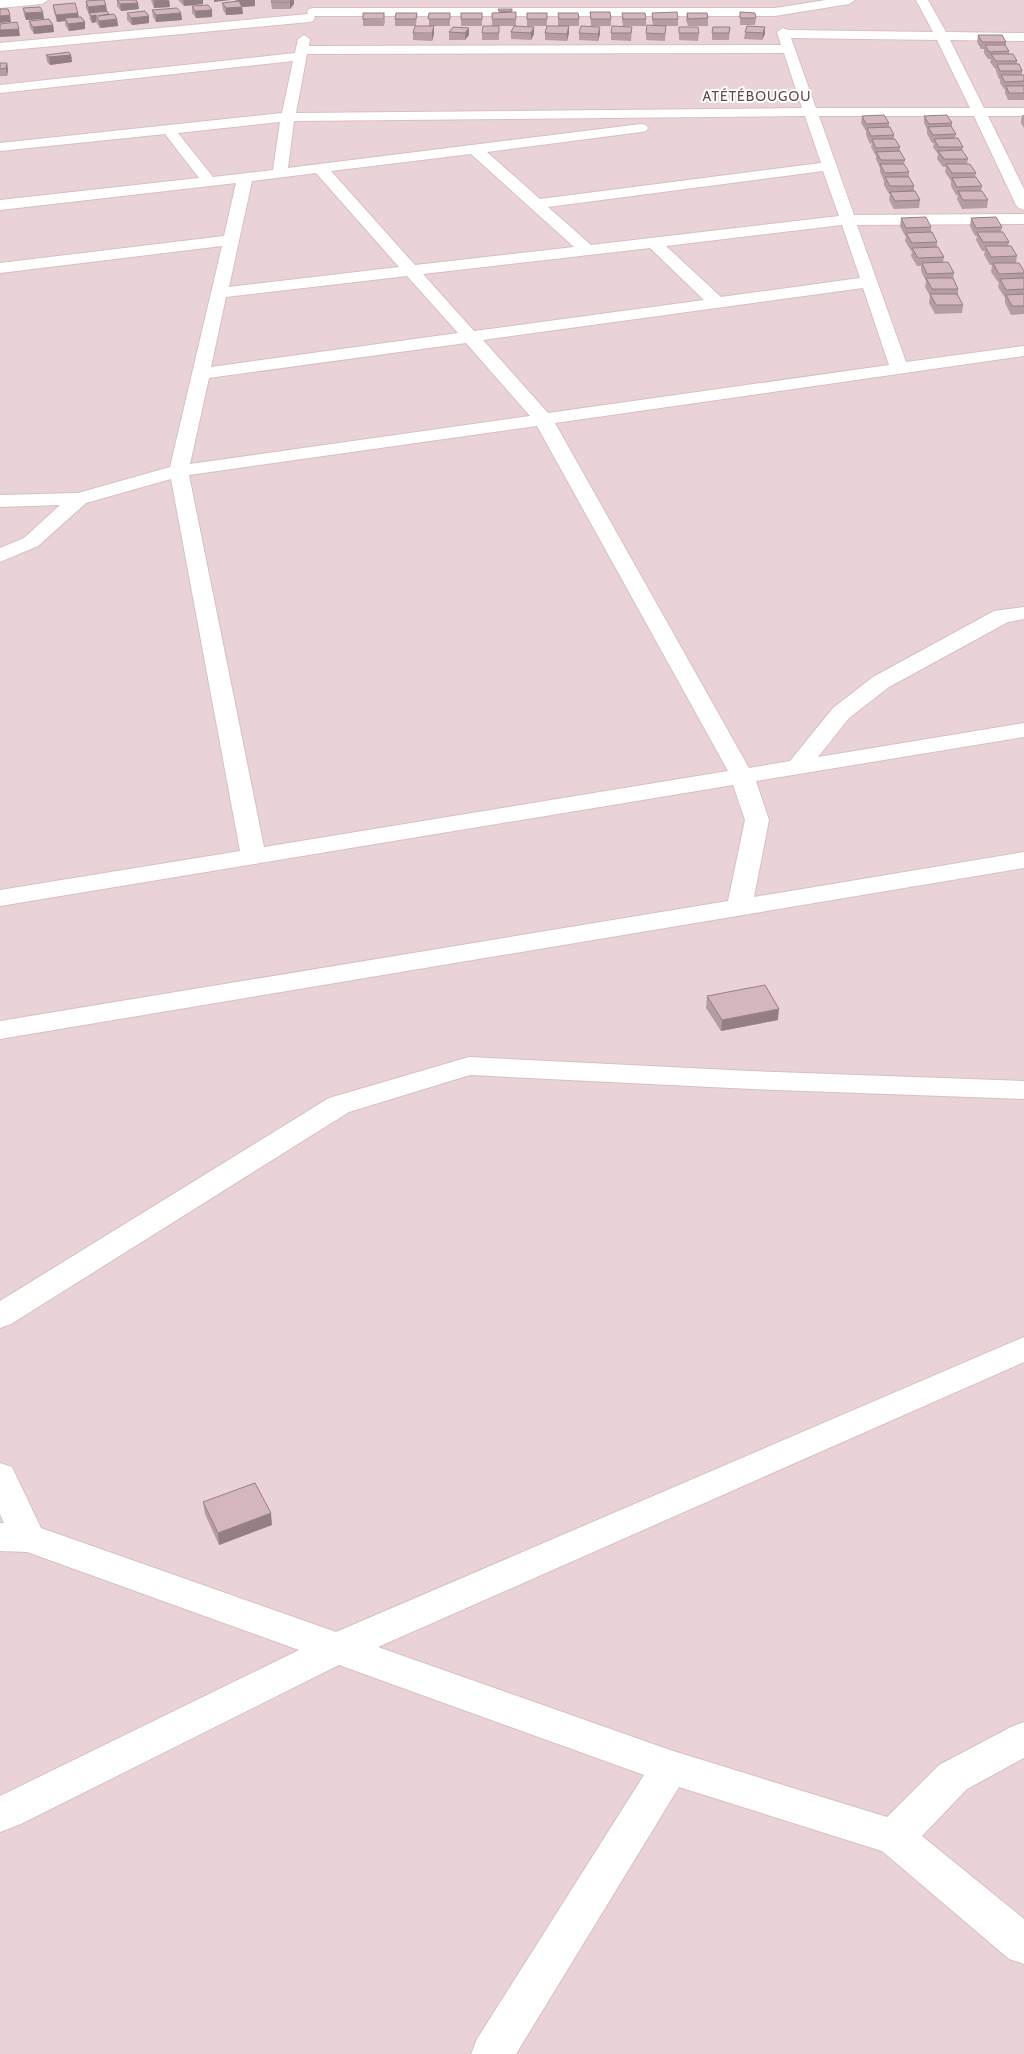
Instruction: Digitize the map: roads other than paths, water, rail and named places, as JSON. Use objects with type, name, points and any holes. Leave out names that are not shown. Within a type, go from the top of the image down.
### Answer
[{"type":"street","points":[[0,4],[42,0]]},
{"type":"street","points":[[0,46],[313,10],[773,6],[849,0]]},
{"type":"street","points":[[922,0],[942,36],[1024,205]]},
{"type":"street","points":[[773,6],[900,368]]},
{"type":"street","points":[[280,173],[288,117],[301,53],[313,10]]},
{"type":"street","points":[[0,89],[301,53],[785,42],[942,36],[1024,37]]},
{"type":"street","points":[[0,147],[288,117],[775,112],[1024,112]]},
{"type":"street","points":[[0,205],[280,173],[775,112]]},
{"type":"street","points":[[168,129],[209,181]]},
{"type":"street","points":[[475,149],[588,250]]},
{"type":"street","points":[[536,204],[829,166]]},
{"type":"street","points":[[320,168],[543,419],[742,776],[757,820],[739,908]]},
{"type":"street","points":[[244,177],[180,471],[254,857]]},
{"type":"street","points":[[219,293],[848,220],[1024,219]]},
{"type":"street","points":[[0,268],[230,240]]},
{"type":"street","points":[[653,242],[716,303]]},
{"type":"street","points":[[201,374],[869,282]]},
{"type":"street","points":[[0,501],[79,499],[180,471],[1024,351]]},
{"type":"street","points":[[0,556],[31,542],[79,499]]},
{"type":"street","points":[[798,767],[841,713],[881,682],[1002,616],[1024,612]]},
{"type":"street","points":[[0,898],[1024,730]]},
{"type":"street","points":[[0,1030],[1024,860]]},
{"type":"street","points":[[0,1316],[340,1104],[468,1066],[751,1080],[1024,1090]]},
{"type":"street","points":[[0,1814],[338,1648],[1024,1349]]},
{"type":"street","points":[[0,1476],[14,1537],[338,1648],[670,1767],[894,1837],[1024,1945]]},
{"type":"street","points":[[894,1837],[953,1777],[1024,1740]]},
{"type":"street","points":[[492,2054],[670,1767]]},
{"type":"district","name":"ATÉTÉBOUGOU","points":[[757,96]]}]
